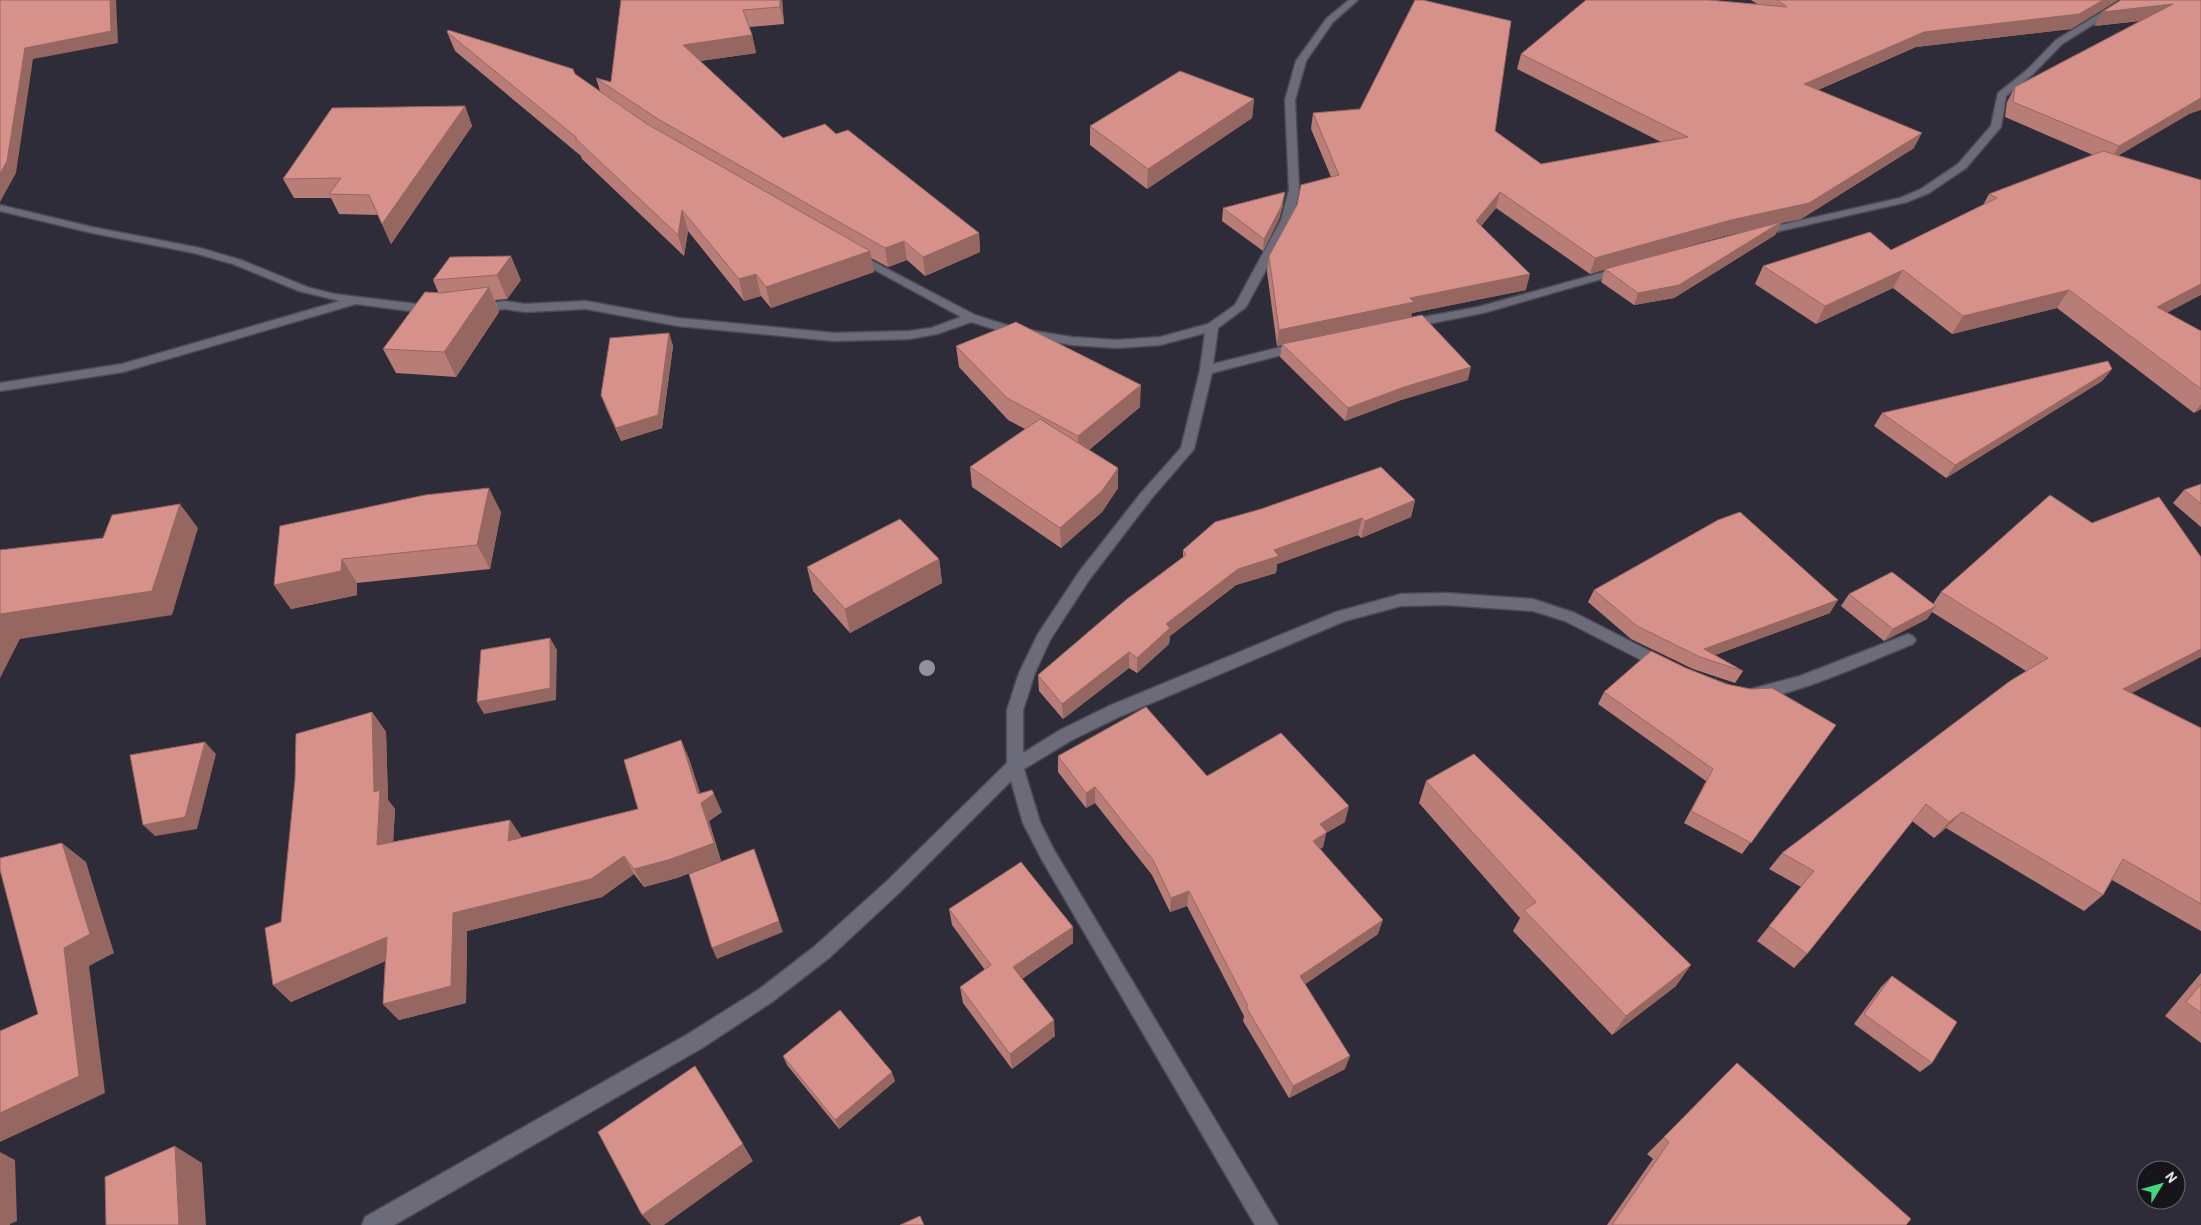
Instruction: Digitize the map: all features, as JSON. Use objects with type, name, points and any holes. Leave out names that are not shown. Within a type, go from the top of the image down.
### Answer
[{"type":"street","points":[[846,250],[972,318],[1014,332],[1072,341],[1117,344],[1160,341],[1212,327],[1240,307],[1287,220],[1294,190],[1290,100],[1301,61],[1330,20],[1354,0]]},
{"type":"street","points":[[1748,236],[1903,200],[1925,191],[1943,180],[1962,166],[1996,127],[2001,95],[2030,72],[2059,42],[2128,0]]},
{"type":"street","points":[[0,208],[92,230],[196,250],[236,262],[303,289],[333,297],[419,309],[444,310]]},
{"type":"street","points":[[1397,326],[1479,310],[1630,268]]},
{"type":"street","points":[[0,387],[123,368],[357,300]]},
{"type":"street","points":[[470,309],[505,305],[525,308],[586,305],[678,322],[834,337],[909,335],[933,331],[972,318]]},
{"type":"street","points":[[1212,327],[1206,370],[1187,449],[1146,496],[1084,576],[1043,638],[1027,673],[1016,710],[1015,766],[1032,823],[1048,855],[1267,1225]]},
{"type":"street","points":[[1206,370],[1310,344]]},
{"type":"street","points":[[373,1225],[695,1041],[765,996],[822,952],[893,887],[1015,766],[1066,735],[1114,712],[1342,616],[1401,600],[1446,598],[1533,605],[1570,617],[1677,671]]},
{"type":"street","points":[[1744,693],[1768,692],[1804,681],[1908,640]]},
{"type":"building","points":[[0,0],[110,0],[111,31],[25,48],[7,161],[0,174]]},
{"type":"building","points":[[621,0],[780,0],[780,7],[743,10],[752,35],[683,45],[783,138],[825,124],[836,134],[848,130],[979,233],[923,257],[904,241],[885,248],[658,119],[596,78],[611,82]]},
{"type":"building","points":[[1415,0],[1423,0],[1511,21],[1495,131],[1541,164],[1688,137],[1521,54],[1586,0],[1709,0],[1787,7],[1777,0],[2103,0],[2079,14],[1924,32],[1804,84],[1922,133],[1809,203],[1731,220],[1595,258],[1500,192],[1476,221],[1530,274],[1410,298],[1414,302],[1279,330],[1269,256],[1297,205],[1301,185],[1339,175],[1313,113],[1360,109]]},
{"type":"building","points":[[2121,0],[2201,0],[2201,98],[2119,146],[2013,102],[2015,87],[2173,4],[2102,12]]},
{"type":"building","points":[[448,30],[573,69],[575,74],[647,124],[870,251],[766,287],[756,274],[739,279],[682,210],[678,235],[575,138],[577,138],[447,32]]},
{"type":"building","points":[[1180,71],[1254,99],[1148,169],[1090,126]]},
{"type":"building","points":[[465,106],[382,224],[369,195],[329,194],[341,178],[283,179],[332,108]]},
{"type":"building","points":[[2103,151],[2201,180],[2201,284],[2157,307],[2201,331],[2201,389],[2069,290],[1963,316],[1903,270],[1825,306],[1763,266],[1870,232],[1891,250],[1997,198],[1989,194]]},
{"type":"building","points":[[1285,192],[1281,207],[1264,239],[1223,208]]},
{"type":"building","points":[[1781,222],[1679,285],[1638,293],[1605,269]]},
{"type":"building","points":[[511,256],[497,275],[433,280],[450,257]]},
{"type":"building","points":[[489,287],[444,352],[383,349],[425,292],[441,293]]},
{"type":"building","points":[[1422,315],[1471,367],[1404,387],[1348,408],[1282,344]]},
{"type":"building","points":[[1016,322],[1141,385],[1078,436],[1007,398],[956,346]]},
{"type":"building","points":[[669,333],[658,415],[616,428],[601,395],[610,338]]},
{"type":"building","points":[[2108,361],[2112,369],[1955,465],[1882,413]]},
{"type":"building","points":[[1040,419],[1118,468],[1102,491],[1060,528],[970,467]]},
{"type":"building","points":[[1381,467],[1415,500],[1365,521],[1362,518],[1274,550],[1279,556],[1238,569],[1166,624],[1170,628],[1137,658],[1129,652],[1062,704],[1038,675],[1127,599],[1186,555],[1183,550],[1215,522],[1261,509]]},
{"type":"building","points":[[2201,484],[2201,504],[2184,490]]},
{"type":"building","points":[[489,488],[477,545],[342,559],[341,571],[274,585],[280,526],[425,495]]},
{"type":"building","points":[[2050,495],[2092,523],[2159,497],[2201,557],[2201,649],[2123,689],[2201,728],[2201,904],[2123,859],[2103,895],[1962,812],[1949,822],[1926,804],[1807,954],[1769,926],[1814,871],[1782,853],[2010,681],[2048,658],[1941,592]]},
{"type":"building","points":[[180,504],[152,591],[0,614],[0,550],[103,538],[112,515]]},
{"type":"building","points":[[1740,512],[1838,600],[1704,649],[1743,671],[1700,657],[1637,626],[1594,590],[1718,520]]},
{"type":"building","points":[[900,519],[939,559],[845,609],[807,567]]},
{"type":"building","points":[[1892,572],[1936,606],[1893,629],[1849,594]]},
{"type":"building","points":[[550,638],[550,688],[477,702],[481,650]]},
{"type":"building","points":[[1651,651],[1726,684],[1751,689],[1772,688],[1836,725],[1751,843],[1691,811],[1713,769],[1604,692]]},
{"type":"building","points":[[1146,707],[1207,776],[1281,733],[1349,806],[1320,824],[1327,832],[1313,841],[1383,920],[1300,976],[1350,1056],[1293,1086],[1246,1007],[1248,1006],[1189,891],[1171,898],[1153,860],[1095,787],[1086,793],[1058,756]]},
{"type":"building","points":[[372,712],[374,792],[380,790],[377,845],[510,820],[508,841],[638,809],[624,760],[681,740],[698,794],[712,790],[714,794],[701,803],[714,843],[668,860],[634,869],[624,856],[591,879],[453,913],[451,986],[383,1004],[387,937],[273,985],[265,928],[281,922],[295,780],[296,734]]},
{"type":"building","points":[[205,742],[185,817],[143,825],[130,755]]},
{"type":"building","points":[[1474,754],[1691,965],[1626,1016],[1524,910],[1536,902],[1426,781]]},
{"type":"building","points":[[62,843],[90,934],[64,948],[79,1076],[0,1113],[0,1031],[38,1014],[0,870],[0,858]]},
{"type":"building","points":[[754,849],[779,921],[712,948],[689,874]]},
{"type":"building","points":[[1021,862],[1073,927],[1013,967],[1054,1020],[1010,1054],[960,987],[991,965],[949,909]]},
{"type":"building","points":[[1892,976],[1957,1022],[1932,1063],[1864,1014]]},
{"type":"building","points":[[2201,984],[2201,1013],[2186,1002]]},
{"type":"building","points":[[840,1010],[892,1072],[835,1120],[783,1056]]},
{"type":"building","points":[[1737,1063],[1911,1219],[1906,1225],[1612,1225],[1669,1142],[1664,1137]]},
{"type":"building","points":[[695,1066],[743,1144],[642,1215],[598,1132]]},
{"type":"building","points":[[175,1146],[179,1225],[106,1225],[105,1177]]},
{"type":"building","points":[[920,1216],[924,1225],[900,1225]]}]
